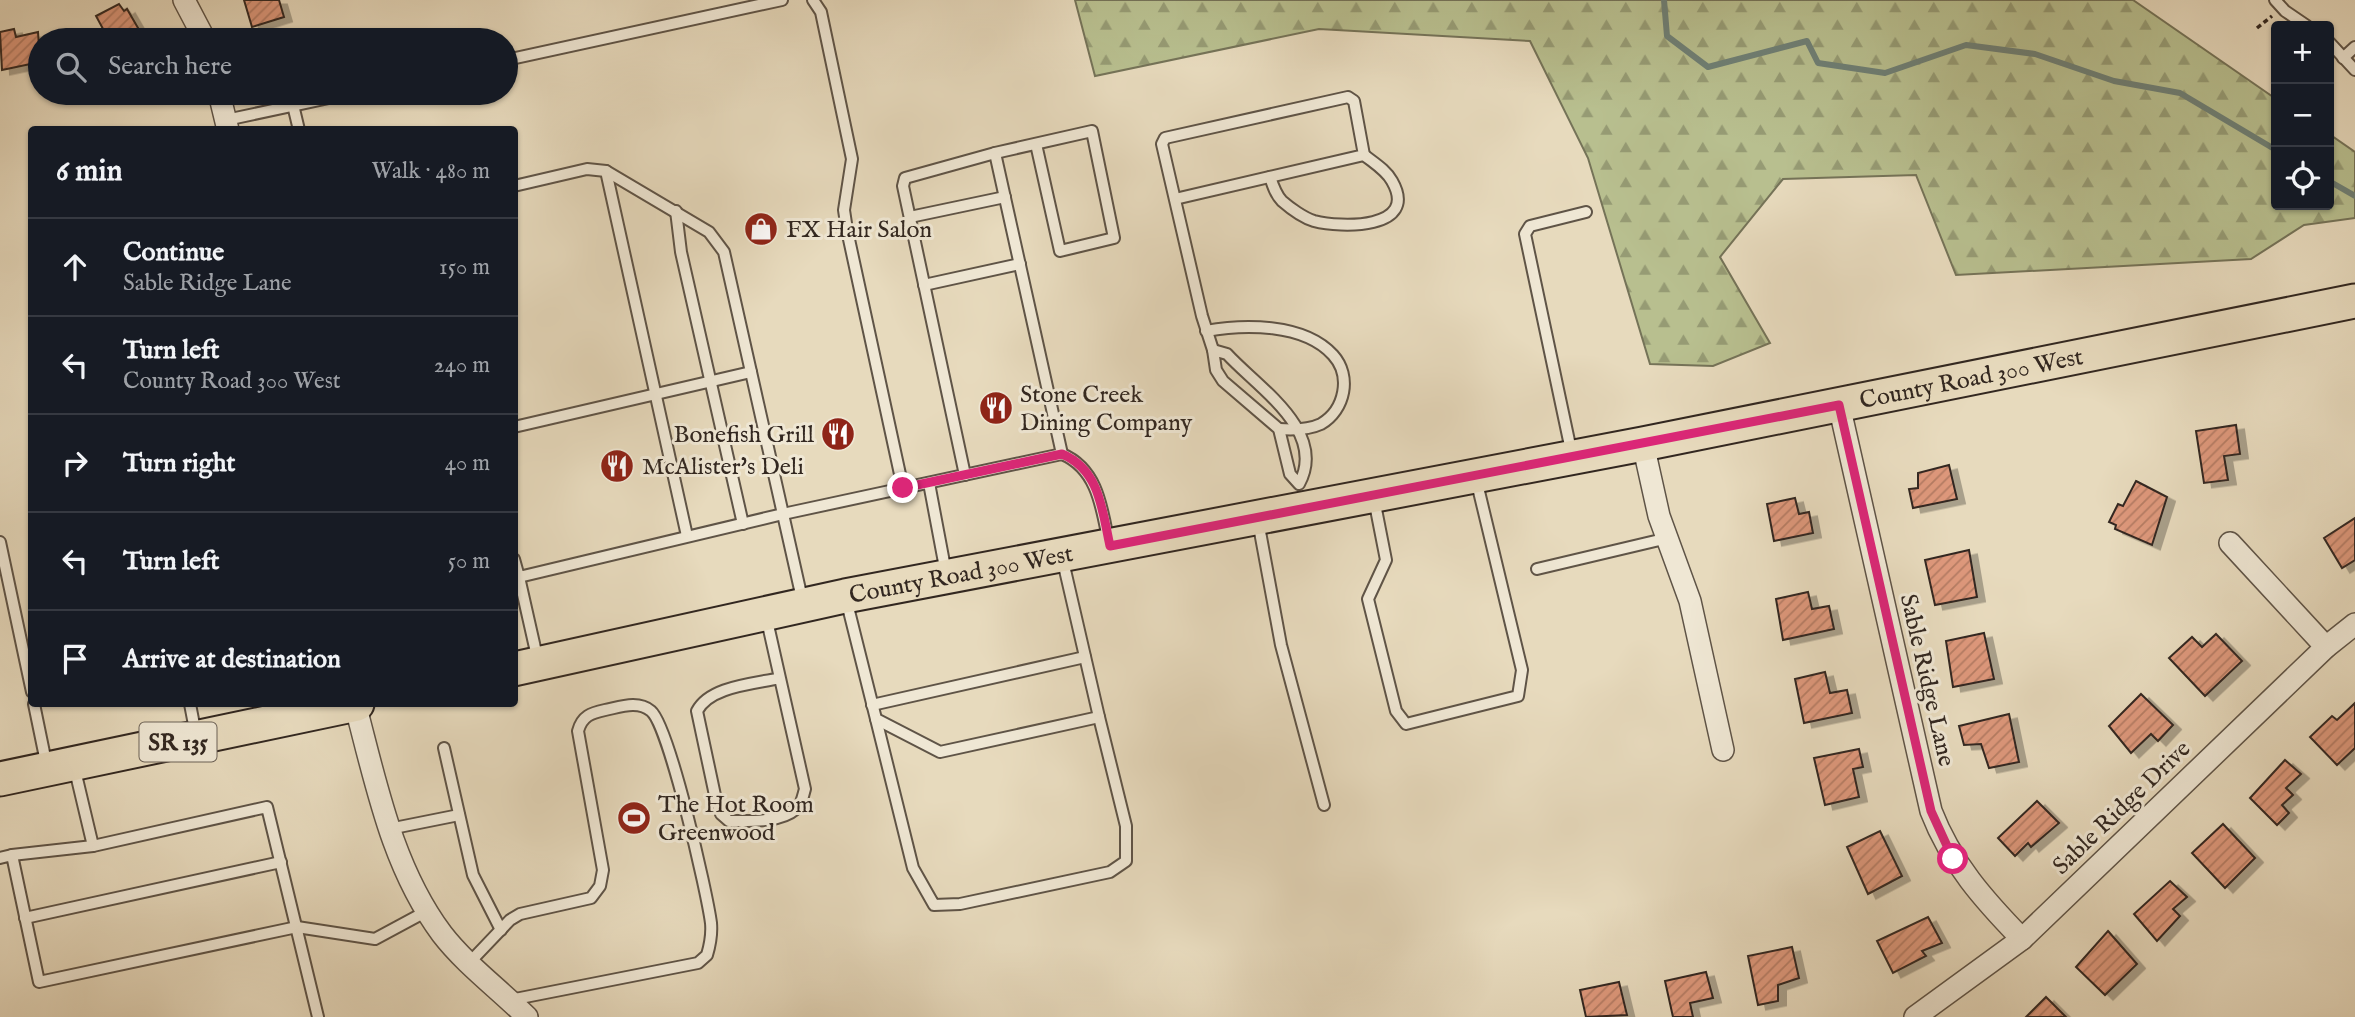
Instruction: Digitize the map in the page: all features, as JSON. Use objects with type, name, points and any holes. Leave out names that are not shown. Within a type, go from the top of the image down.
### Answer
[{"type":"main road","name":"County Road 300 West","points":[[526,667],[845,596],[1258,518],[1302,497],[1373,496],[1476,477],[2355,301]]},
{"type":"main road","name":"SR 135","points":[[0,779],[342,707]]},
{"type":"street","points":[[184,0],[199,28]]},
{"type":"street","points":[[222,105],[227,125]]},
{"type":"street","name":"Sable Ridge Lane","points":[[1839,405],[1931,811],[1953,859],[1986,902],[2022,939]]},
{"type":"street","points":[[1643,444],[1659,516],[1690,601],[1723,750]]},
{"type":"street","points":[[2230,543],[2326,647]]},
{"type":"street","name":"Sable Ridge Drive","points":[[1915,1017],[2022,939],[2326,647],[2355,624]]},
{"type":"street","points":[[357,707],[389,829],[410,884],[443,936],[527,1017]]},
{"type":"lane","points":[[518,57],[782,0]]},
{"type":"lane","points":[[813,0],[821,12],[852,159],[844,210],[847,230],[903,488]]},
{"type":"lane","points":[[2275,0],[2300,21]]},
{"type":"lane","points":[[2343,58],[2355,47]]},
{"type":"lane","points":[[2334,48],[2355,70]]},
{"type":"lane","points":[[1270,177],[1282,201],[1312,220],[1342,225],[1377,223],[1392,211],[1396,196],[1395,187],[1385,173],[1364,155],[1354,101],[1348,97],[1165,138],[1162,145],[1216,370],[1223,381],[1279,429],[1290,474],[1302,497]]},
{"type":"lane","points":[[227,125],[293,105],[298,126]]},
{"type":"lane","points":[[965,475],[903,186],[905,177],[995,153],[1092,131],[1114,238],[1060,251],[1036,144]]},
{"type":"lane","points":[[995,153],[1062,454]]},
{"type":"lane","points":[[1175,199],[1364,155]]},
{"type":"lane","points":[[518,185],[587,169],[606,171],[709,232],[724,252],[803,605]]},
{"type":"lane","points":[[606,171],[687,537]]},
{"type":"lane","points":[[910,217],[1005,197]]},
{"type":"lane","points":[[676,211],[681,252],[743,524]]},
{"type":"lane","points":[[1573,458],[1524,242],[1531,226],[1586,212]]},
{"type":"lane","points":[[924,285],[1020,264]]},
{"type":"lane","points":[[1206,331],[1240,324],[1259,326],[1307,339],[1335,356],[1344,380],[1342,402],[1320,424],[1298,430],[1279,429]]},
{"type":"lane","points":[[1213,350],[1227,354],[1282,406],[1298,430],[1307,471],[1302,497]]},
{"type":"lane","points":[[518,426],[751,372]]},
{"type":"lane","points":[[518,577],[783,514],[1062,454],[1080,462],[1090,476],[1100,499],[1110,546]]},
{"type":"lane","points":[[1373,496],[1385,560],[1368,599],[1396,711],[1406,724],[1518,696],[1522,670],[1476,477]]},
{"type":"lane","points":[[929,483],[947,577]]},
{"type":"lane","points":[[1258,518],[1281,645],[1324,805]]},
{"type":"lane","points":[[1537,569],[1668,538]]},
{"type":"lane","points":[[0,542],[28,673]]},
{"type":"lane","points":[[845,596],[913,868],[934,905],[960,904],[1110,872],[1126,861],[1126,826],[1062,554]]},
{"type":"lane","points":[[518,587],[526,667]]},
{"type":"lane","points":[[766,614],[805,789],[799,807],[793,812],[762,820],[729,821],[722,814],[716,800],[697,711],[702,701],[714,694],[780,678]]},
{"type":"lane","points":[[872,705],[1085,657]]},
{"type":"lane","points":[[470,962],[520,914],[591,898],[600,886],[603,870],[578,731],[580,723],[589,714],[631,705],[648,708],[660,723],[685,812],[710,922],[708,955],[698,963],[510,1000]]},
{"type":"lane","points":[[35,707],[93,846]]},
{"type":"lane","points":[[191,707],[197,738]]},
{"type":"lane","points":[[876,719],[940,752],[1099,717]]},
{"type":"lane","points":[[444,748],[473,875],[501,930]]},
{"type":"lane","points":[[0,858],[93,846],[267,807],[318,1017]]},
{"type":"lane","points":[[389,829],[459,815]]},
{"type":"lane","points":[[12,855],[39,982],[297,927],[375,939],[428,911]]},
{"type":"lane","points":[[25,918],[281,862]]},
{"type":"green space","points":[[1075,0],[2133,0],[2271,96],[2271,210],[2334,210],[2334,137],[2355,152],[2355,218],[2304,225],[2251,259],[1956,275],[1916,175],[1783,179],[1720,257],[1770,343],[1713,366],[1650,364],[1588,158],[1530,41],[1319,29],[1095,76]]},
{"type":"building","points":[[244,0],[279,0],[284,17],[252,27]]},
{"type":"building","points":[[119,4],[124,11],[127,9],[138,28],[102,28],[96,16]]},
{"type":"building","points":[[14,29],[16,37],[28,34],[28,65],[2,70],[0,32]]},
{"type":"building","points":[[2236,425],[2240,454],[2224,456],[2228,480],[2204,483],[2196,431]]},
{"type":"building","points":[[1949,465],[1957,499],[1913,508],[1909,489],[1918,488],[1918,473]]},
{"type":"building","points":[[2136,481],[2167,497],[2152,545],[2115,529],[2116,525],[2109,522],[2118,504],[2123,506]]},
{"type":"building","points":[[1795,498],[1799,514],[1809,512],[1813,533],[1774,541],[1767,504]]},
{"type":"building","points":[[2355,518],[2355,560],[2342,568],[2324,538]]},
{"type":"building","points":[[1969,550],[1977,597],[1935,605],[1925,560]]},
{"type":"building","points":[[1808,592],[1812,609],[1829,606],[1834,629],[1783,640],[1776,599]]},
{"type":"building","points":[[1984,633],[1994,679],[1953,687],[1946,641]]},
{"type":"building","points":[[2216,634],[2242,661],[2205,696],[2169,658],[2192,637],[2202,647]]},
{"type":"building","points":[[1825,672],[1830,693],[1847,690],[1852,713],[1804,723],[1795,679]]},
{"type":"building","points":[[2141,694],[2173,725],[2158,741],[2151,734],[2131,753],[2109,726]]},
{"type":"building","points":[[2355,703],[2355,748],[2337,765],[2310,737],[2332,716],[2337,720]]},
{"type":"building","points":[[2009,714],[2019,762],[1989,768],[1981,744],[1964,745],[1959,726]]},
{"type":"building","points":[[1859,749],[1863,767],[1853,769],[1859,797],[1825,805],[1814,758]]},
{"type":"building","points":[[2285,760],[2301,774],[2286,788],[2293,795],[2282,805],[2289,813],[2277,825],[2250,798]]},
{"type":"building","points":[[2037,801],[2059,823],[2031,847],[2028,843],[2015,856],[1998,838]]},
{"type":"building","points":[[2223,824],[2255,858],[2225,888],[2192,853]]},
{"type":"building","points":[[1880,831],[1902,876],[1868,894],[1847,847]]},
{"type":"building","points":[[2170,881],[2187,897],[2173,909],[2180,916],[2157,941],[2134,914]]},
{"type":"building","points":[[1928,917],[1942,943],[1922,951],[1926,956],[1893,973],[1877,941]]},
{"type":"building","points":[[2108,931],[2137,964],[2105,995],[2076,967]]},
{"type":"building","points":[[1792,947],[1799,978],[1778,985],[1778,1001],[1758,1005],[1748,956]]},
{"type":"building","points":[[1706,972],[1713,998],[1690,1003],[1693,1017],[1673,1017],[1665,981]]},
{"type":"building","points":[[1619,982],[1627,1015],[1586,1017],[1580,990]]},
{"type":"building","points":[[2046,997],[2066,1017],[2026,1017]]},
{"type":"waterway","points":[[1664,0],[1667,36],[1708,67],[1807,41],[1818,63],[1885,73],[1966,45],[2035,54],[2114,81],[2180,93],[2271,147]]},
{"type":"waterway","points":[[2334,184],[2355,196]]},
{"type":"place","name":"FX Hair Salon","points":[[761,229]]},
{"type":"place","name":"Stone Creek Dining Company","points":[[996,408]]},
{"type":"place","name":"Bonefish Grill","points":[[838,434]]},
{"type":"place","name":"McAlister's Deli","points":[[617,466]]},
{"type":"place","name":"The Hot Room Greenwood","points":[[634,818]]},
{"type":"route","points":[[903,488],[1062,454],[1080,462],[1090,476],[1100,499],[1110,546],[1839,405],[1931,811],[1953,859]]}]
